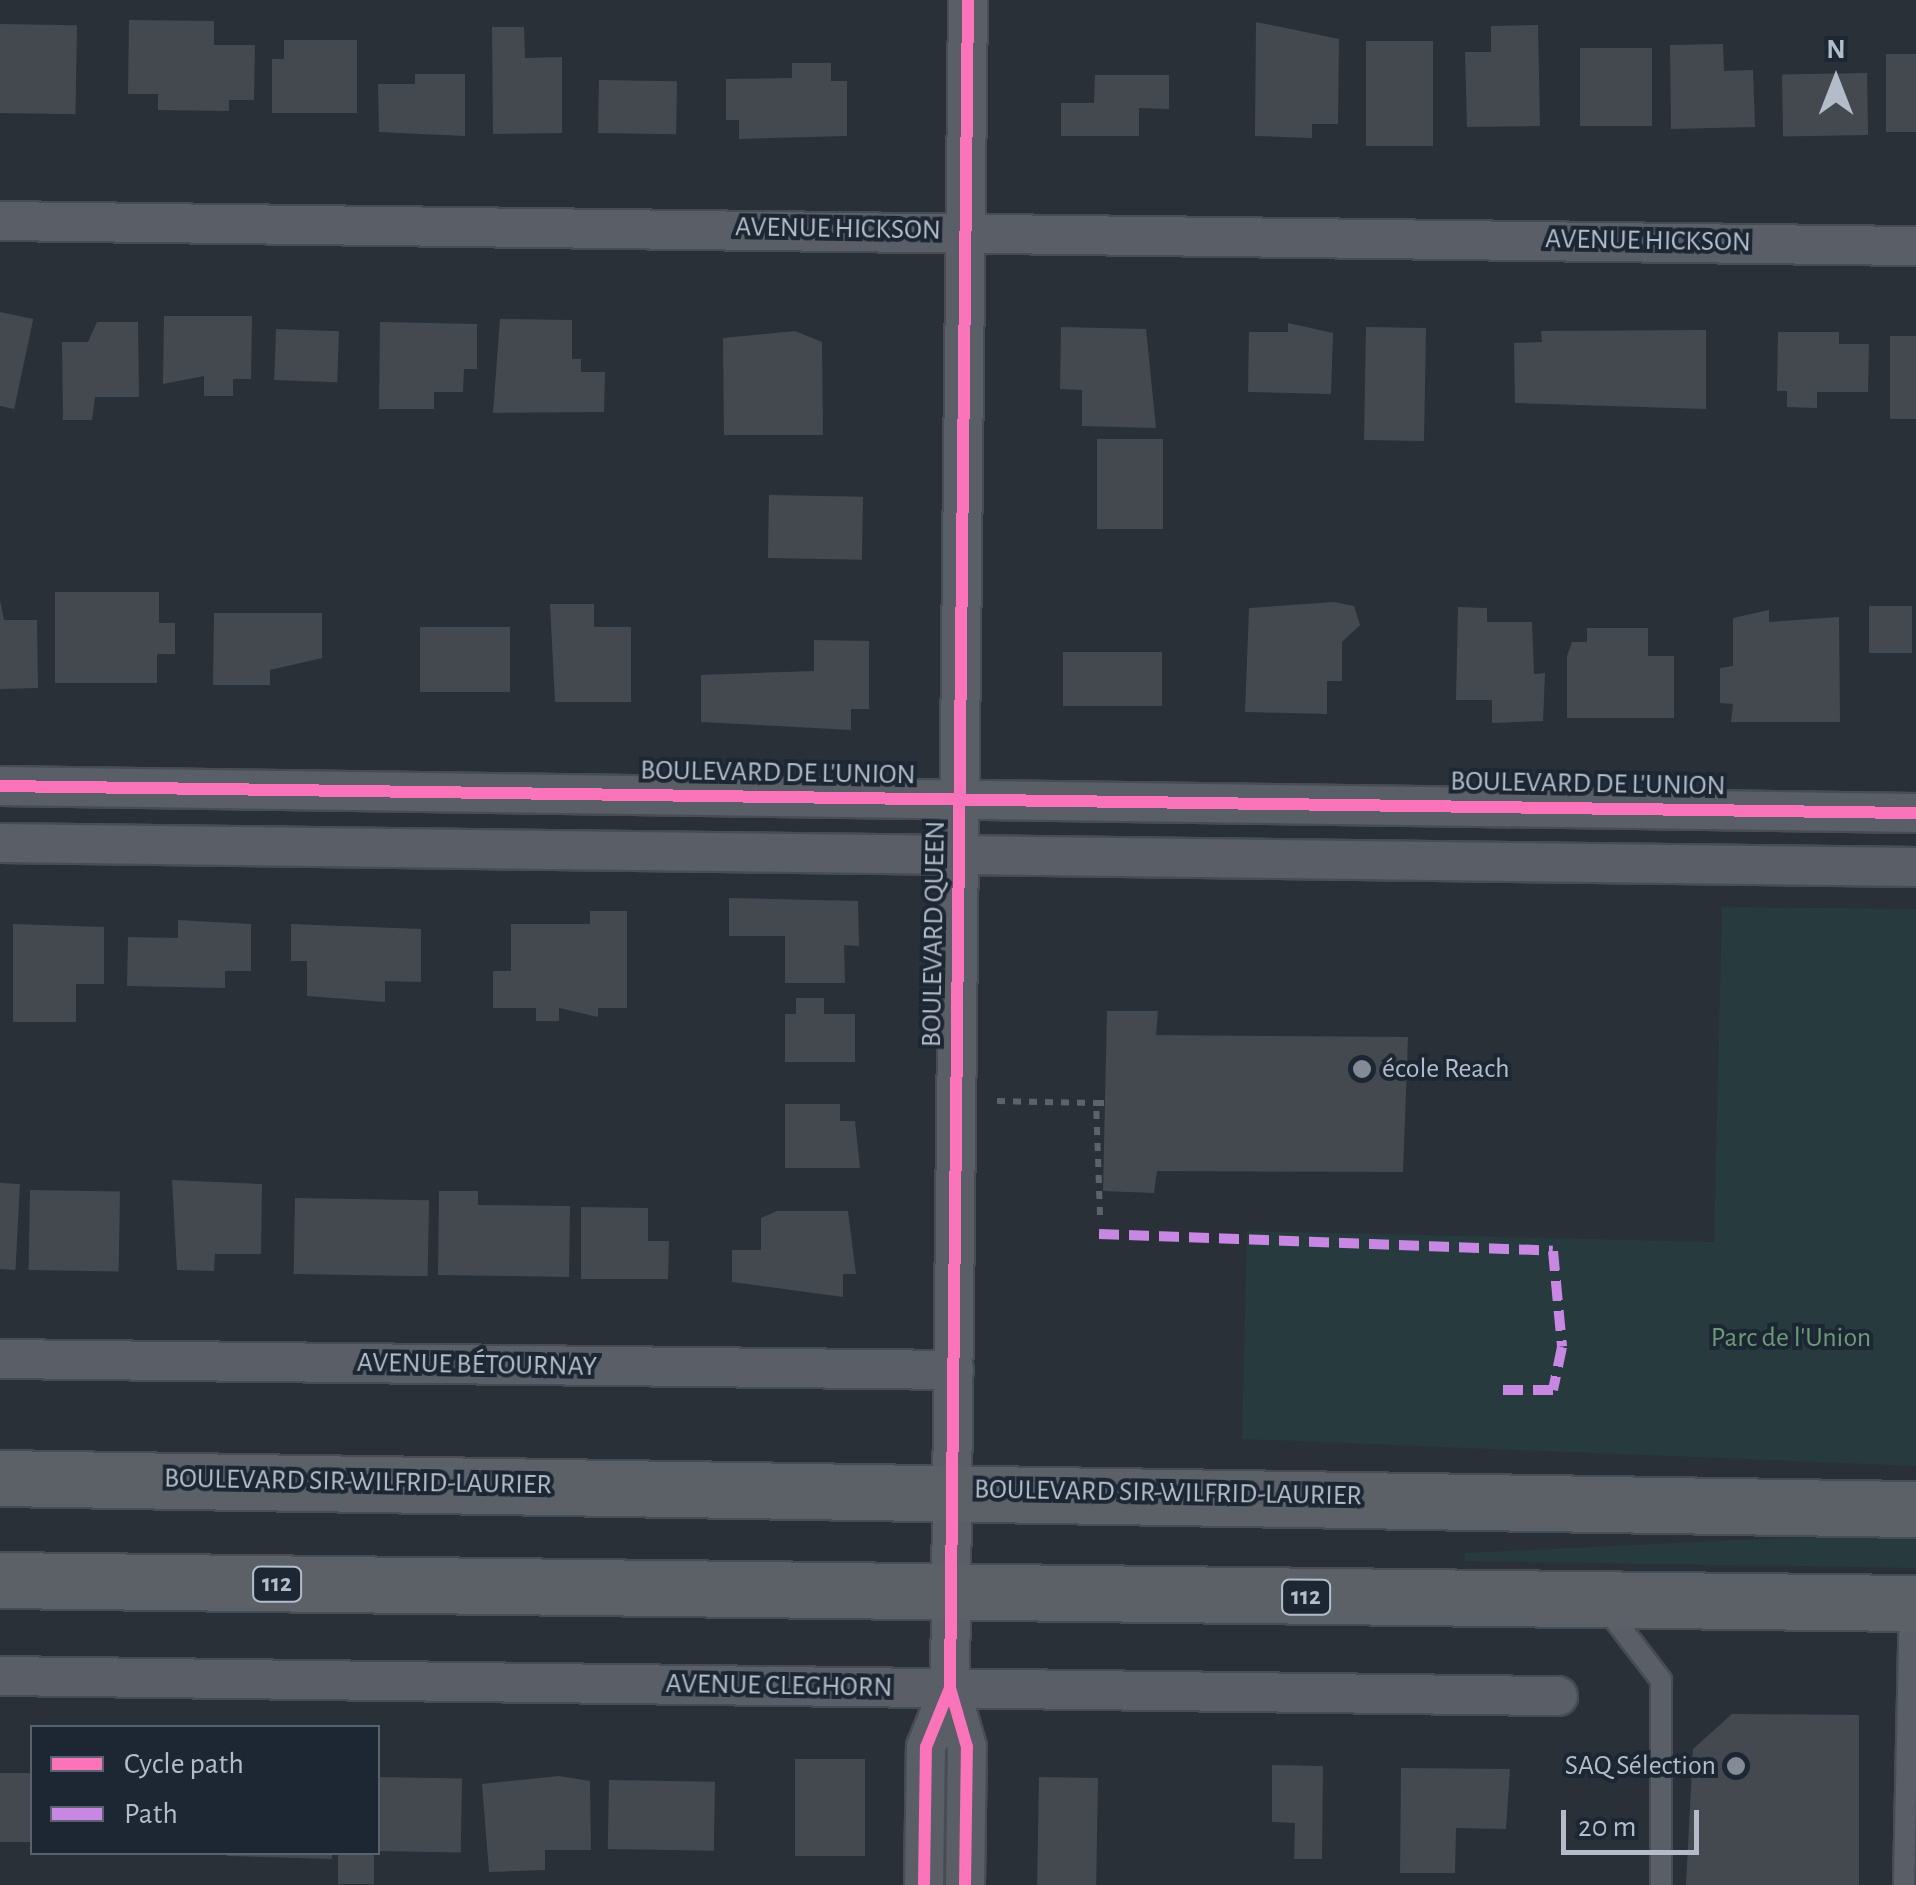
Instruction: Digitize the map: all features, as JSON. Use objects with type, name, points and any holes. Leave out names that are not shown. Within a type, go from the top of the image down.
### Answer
[{"type":"main road","name":"BOULEVARD SIR-WILFRID-LAURIER","points":[[0,1478],[1916,1508]]},
{"type":"main road","name":"112","points":[[0,1580],[1913,1603]]},
{"type":"street","name":"BOULEVARD QUEEN","points":[[966,1885],[967,1747],[950,1688],[968,0]]},
{"type":"street","name":"AVENUE HICKSON","points":[[0,221],[966,230],[1916,246]]},
{"type":"street","name":"BOULEVARD DE L'UNION","points":[[0,786],[1916,813]]},
{"type":"street","points":[[0,843],[1916,868]]},
{"type":"street","name":"AVENUE BÉTOURNAY","points":[[0,1360],[954,1370]]},
{"type":"street","name":"AVENUE CLEGHORN","points":[[0,1676],[1558,1696]]},
{"type":"street","name":"BOULEVARD QUEEN","points":[[924,1885],[926,1747],[950,1688]]},
{"type":"lane","points":[[1600,1602],[1656,1666],[1664,1710],[1661,1885]]},
{"type":"lane","points":[[1904,1885],[1913,1603]]},
{"type":"path","points":[[957,1100],[1100,1103],[1100,1215]]},
{"type":"green space","name":"Parc de l'Union","points":[[1722,907],[1916,909],[1916,1466],[1242,1439],[1247,1231],[1714,1242]]},
{"type":"green space","points":[[1802,1537],[1916,1538],[1916,1568],[1465,1561],[1464,1553]]},
{"type":"building","points":[[129,20],[214,21],[214,45],[255,45],[254,100],[229,100],[229,111],[158,110],[158,94],[128,94]]},
{"type":"building","points":[[1256,22],[1339,39],[1338,124],[1312,124],[1312,138],[1255,136]]},
{"type":"building","points":[[0,24],[77,25],[75,114],[0,113]]},
{"type":"building","points":[[1538,25],[1540,126],[1467,127],[1465,52],[1491,52],[1491,26]]},
{"type":"building","points":[[492,27],[524,27],[525,58],[562,57],[562,133],[493,134]]},
{"type":"building","points":[[284,40],[357,40],[357,113],[272,113],[272,59],[284,59]]},
{"type":"building","points":[[1366,41],[1433,41],[1433,146],[1366,146]]},
{"type":"building","points":[[1723,44],[1724,71],[1753,70],[1755,127],[1671,129],[1670,45]]},
{"type":"building","points":[[1580,48],[1652,48],[1652,126],[1580,126]]},
{"type":"building","points":[[1886,54],[1916,54],[1916,132],[1886,132]]},
{"type":"building","points":[[792,63],[831,63],[831,81],[847,81],[847,136],[739,139],[739,120],[726,120],[726,79],[792,78]]},
{"type":"building","points":[[1867,73],[1868,135],[1783,136],[1782,74]]},
{"type":"building","points":[[415,74],[465,74],[465,136],[379,132],[378,84],[415,84]]},
{"type":"building","points":[[1095,75],[1169,75],[1169,109],[1139,108],[1139,136],[1061,136],[1061,103],[1094,103]]},
{"type":"building","points":[[599,80],[677,81],[676,134],[598,133]]},
{"type":"building","points":[[0,312],[33,319],[14,409],[0,406]]},
{"type":"building","points":[[164,316],[252,316],[251,379],[233,379],[233,396],[204,396],[204,376],[163,384]]},
{"type":"building","points":[[500,319],[572,320],[572,359],[581,359],[581,372],[605,372],[604,412],[493,413]]},
{"type":"building","points":[[97,322],[138,322],[139,397],[95,397],[92,420],[63,420],[62,342],[88,342]]},
{"type":"building","points":[[380,322],[477,324],[477,369],[464,369],[463,392],[434,392],[434,409],[379,409]]},
{"type":"building","points":[[1288,323],[1333,333],[1331,394],[1248,392],[1249,332],[1288,332]]},
{"type":"building","points":[[1061,327],[1146,329],[1156,428],[1082,426],[1082,390],[1060,389]]},
{"type":"building","points":[[1366,327],[1426,328],[1424,441],[1364,440]]},
{"type":"building","points":[[276,329],[339,331],[337,382],[274,380]]},
{"type":"building","points":[[1706,330],[1706,409],[1515,403],[1514,343],[1542,342],[1541,331]]},
{"type":"building","points":[[795,331],[822,342],[823,435],[724,435],[723,338]]},
{"type":"building","points":[[1778,332],[1839,332],[1839,344],[1869,344],[1868,392],[1817,392],[1817,408],[1787,407],[1787,391],[1777,391]]},
{"type":"building","points":[[1890,336],[1916,336],[1916,419],[1890,419]]},
{"type":"building","points":[[1097,439],[1163,439],[1163,529],[1097,529]]},
{"type":"building","points":[[769,495],[863,497],[862,560],[768,558]]},
{"type":"building","points":[[55,592],[159,592],[159,623],[175,623],[175,654],[157,654],[157,683],[55,683]]},
{"type":"building","points":[[0,600],[4,620],[37,620],[38,688],[0,689]]},
{"type":"building","points":[[1334,602],[1354,606],[1360,625],[1342,642],[1342,681],[1327,681],[1327,714],[1245,712],[1249,608]]},
{"type":"building","points":[[550,604],[594,604],[594,627],[631,627],[631,702],[555,702]]},
{"type":"building","points":[[1869,606],[1912,606],[1912,653],[1869,653]]},
{"type":"building","points":[[1458,607],[1487,608],[1487,622],[1532,622],[1534,674],[1545,673],[1543,721],[1492,723],[1492,700],[1456,700]]},
{"type":"building","points":[[1769,610],[1769,622],[1839,617],[1840,722],[1731,722],[1733,704],[1720,703],[1720,668],[1733,666],[1733,618]]},
{"type":"building","points":[[214,613],[322,613],[322,658],[270,670],[270,685],[213,685]]},
{"type":"building","points":[[420,627],[510,627],[510,692],[420,692]]},
{"type":"building","points":[[1587,628],[1648,628],[1648,656],[1674,656],[1674,718],[1567,718],[1567,656],[1572,642],[1587,642]]},
{"type":"building","points":[[814,640],[869,641],[869,709],[851,709],[851,730],[701,722],[701,675],[814,671]]},
{"type":"building","points":[[1063,652],[1162,652],[1162,706],[1063,706]]},
{"type":"building","points":[[729,898],[858,901],[859,946],[844,945],[845,983],[785,983],[785,936],[729,936]]},
{"type":"building","points":[[590,911],[627,911],[627,1008],[598,1008],[598,1017],[559,1008],[559,1021],[536,1021],[536,1008],[493,1008],[493,971],[511,971],[511,924],[590,924]]},
{"type":"building","points":[[178,920],[251,924],[251,971],[225,971],[225,988],[127,986],[128,937],[178,938]]},
{"type":"building","points":[[13,924],[104,927],[104,984],[76,984],[76,1022],[13,1022]]},
{"type":"building","points":[[291,924],[421,929],[421,982],[385,981],[385,1002],[307,996],[307,961],[291,961]]},
{"type":"building","points":[[796,998],[824,998],[824,1014],[855,1014],[855,1062],[785,1062],[785,1014],[796,1014]]},
{"type":"building","points":[[1107,1011],[1158,1011],[1156,1035],[1408,1037],[1403,1172],[1157,1171],[1154,1193],[1103,1191]]},
{"type":"building","points":[[785,1104],[840,1104],[840,1121],[855,1121],[860,1168],[785,1168]]},
{"type":"building","points":[[172,1180],[262,1184],[261,1254],[215,1254],[214,1271],[177,1270]]},
{"type":"building","points":[[0,1183],[20,1184],[15,1270],[0,1269]]},
{"type":"building","points":[[30,1190],[120,1192],[119,1272],[29,1270]]},
{"type":"building","points":[[439,1191],[478,1191],[478,1205],[570,1206],[569,1277],[438,1275]]},
{"type":"building","points":[[295,1198],[429,1200],[428,1276],[294,1274]]},
{"type":"building","points":[[581,1207],[648,1208],[648,1241],[669,1241],[668,1279],[581,1279]]},
{"type":"building","points":[[777,1211],[848,1211],[856,1274],[843,1274],[843,1297],[732,1282],[732,1250],[761,1250],[761,1218]]},
{"type":"building","points":[[1732,1714],[1859,1715],[1859,1885],[1686,1885],[1693,1749]]},
{"type":"building","points":[[795,1759],[865,1759],[865,1856],[795,1856]]},
{"type":"building","points":[[1272,1765],[1323,1766],[1322,1859],[1294,1859],[1295,1823],[1272,1822]]},
{"type":"building","points":[[1401,1768],[1510,1769],[1506,1829],[1456,1828],[1455,1873],[1400,1873]]},
{"type":"building","points":[[0,1773],[30,1773],[30,1842],[0,1842]]},
{"type":"building","points":[[559,1776],[590,1781],[591,1850],[545,1850],[545,1870],[489,1872],[482,1784]]},
{"type":"building","points":[[380,1777],[462,1778],[461,1852],[380,1851]]},
{"type":"building","points":[[1039,1777],[1098,1778],[1096,1885],[1037,1885]]},
{"type":"building","points":[[609,1780],[715,1782],[714,1851],[608,1849]]},
{"type":"building","points":[[332,1855],[332,1859],[227,1856]]},
{"type":"building","points":[[338,1855],[374,1855],[374,1884],[338,1884]]},
{"type":"marked path","points":[[1099,1234],[1553,1251],[1562,1347],[1553,1390],[1500,1390]]},
{"type":"cycle path","points":[[965,1885],[967,1747],[950,1688],[968,0]]},
{"type":"cycle path","points":[[0,786],[1916,813]]},
{"type":"cycle path","points":[[924,1885],[926,1747],[950,1688]]},
{"type":"place","name":"école Reach","points":[[1362,1069]]},
{"type":"place","name":"SAQ Sélection","points":[[1736,1766]]}]
